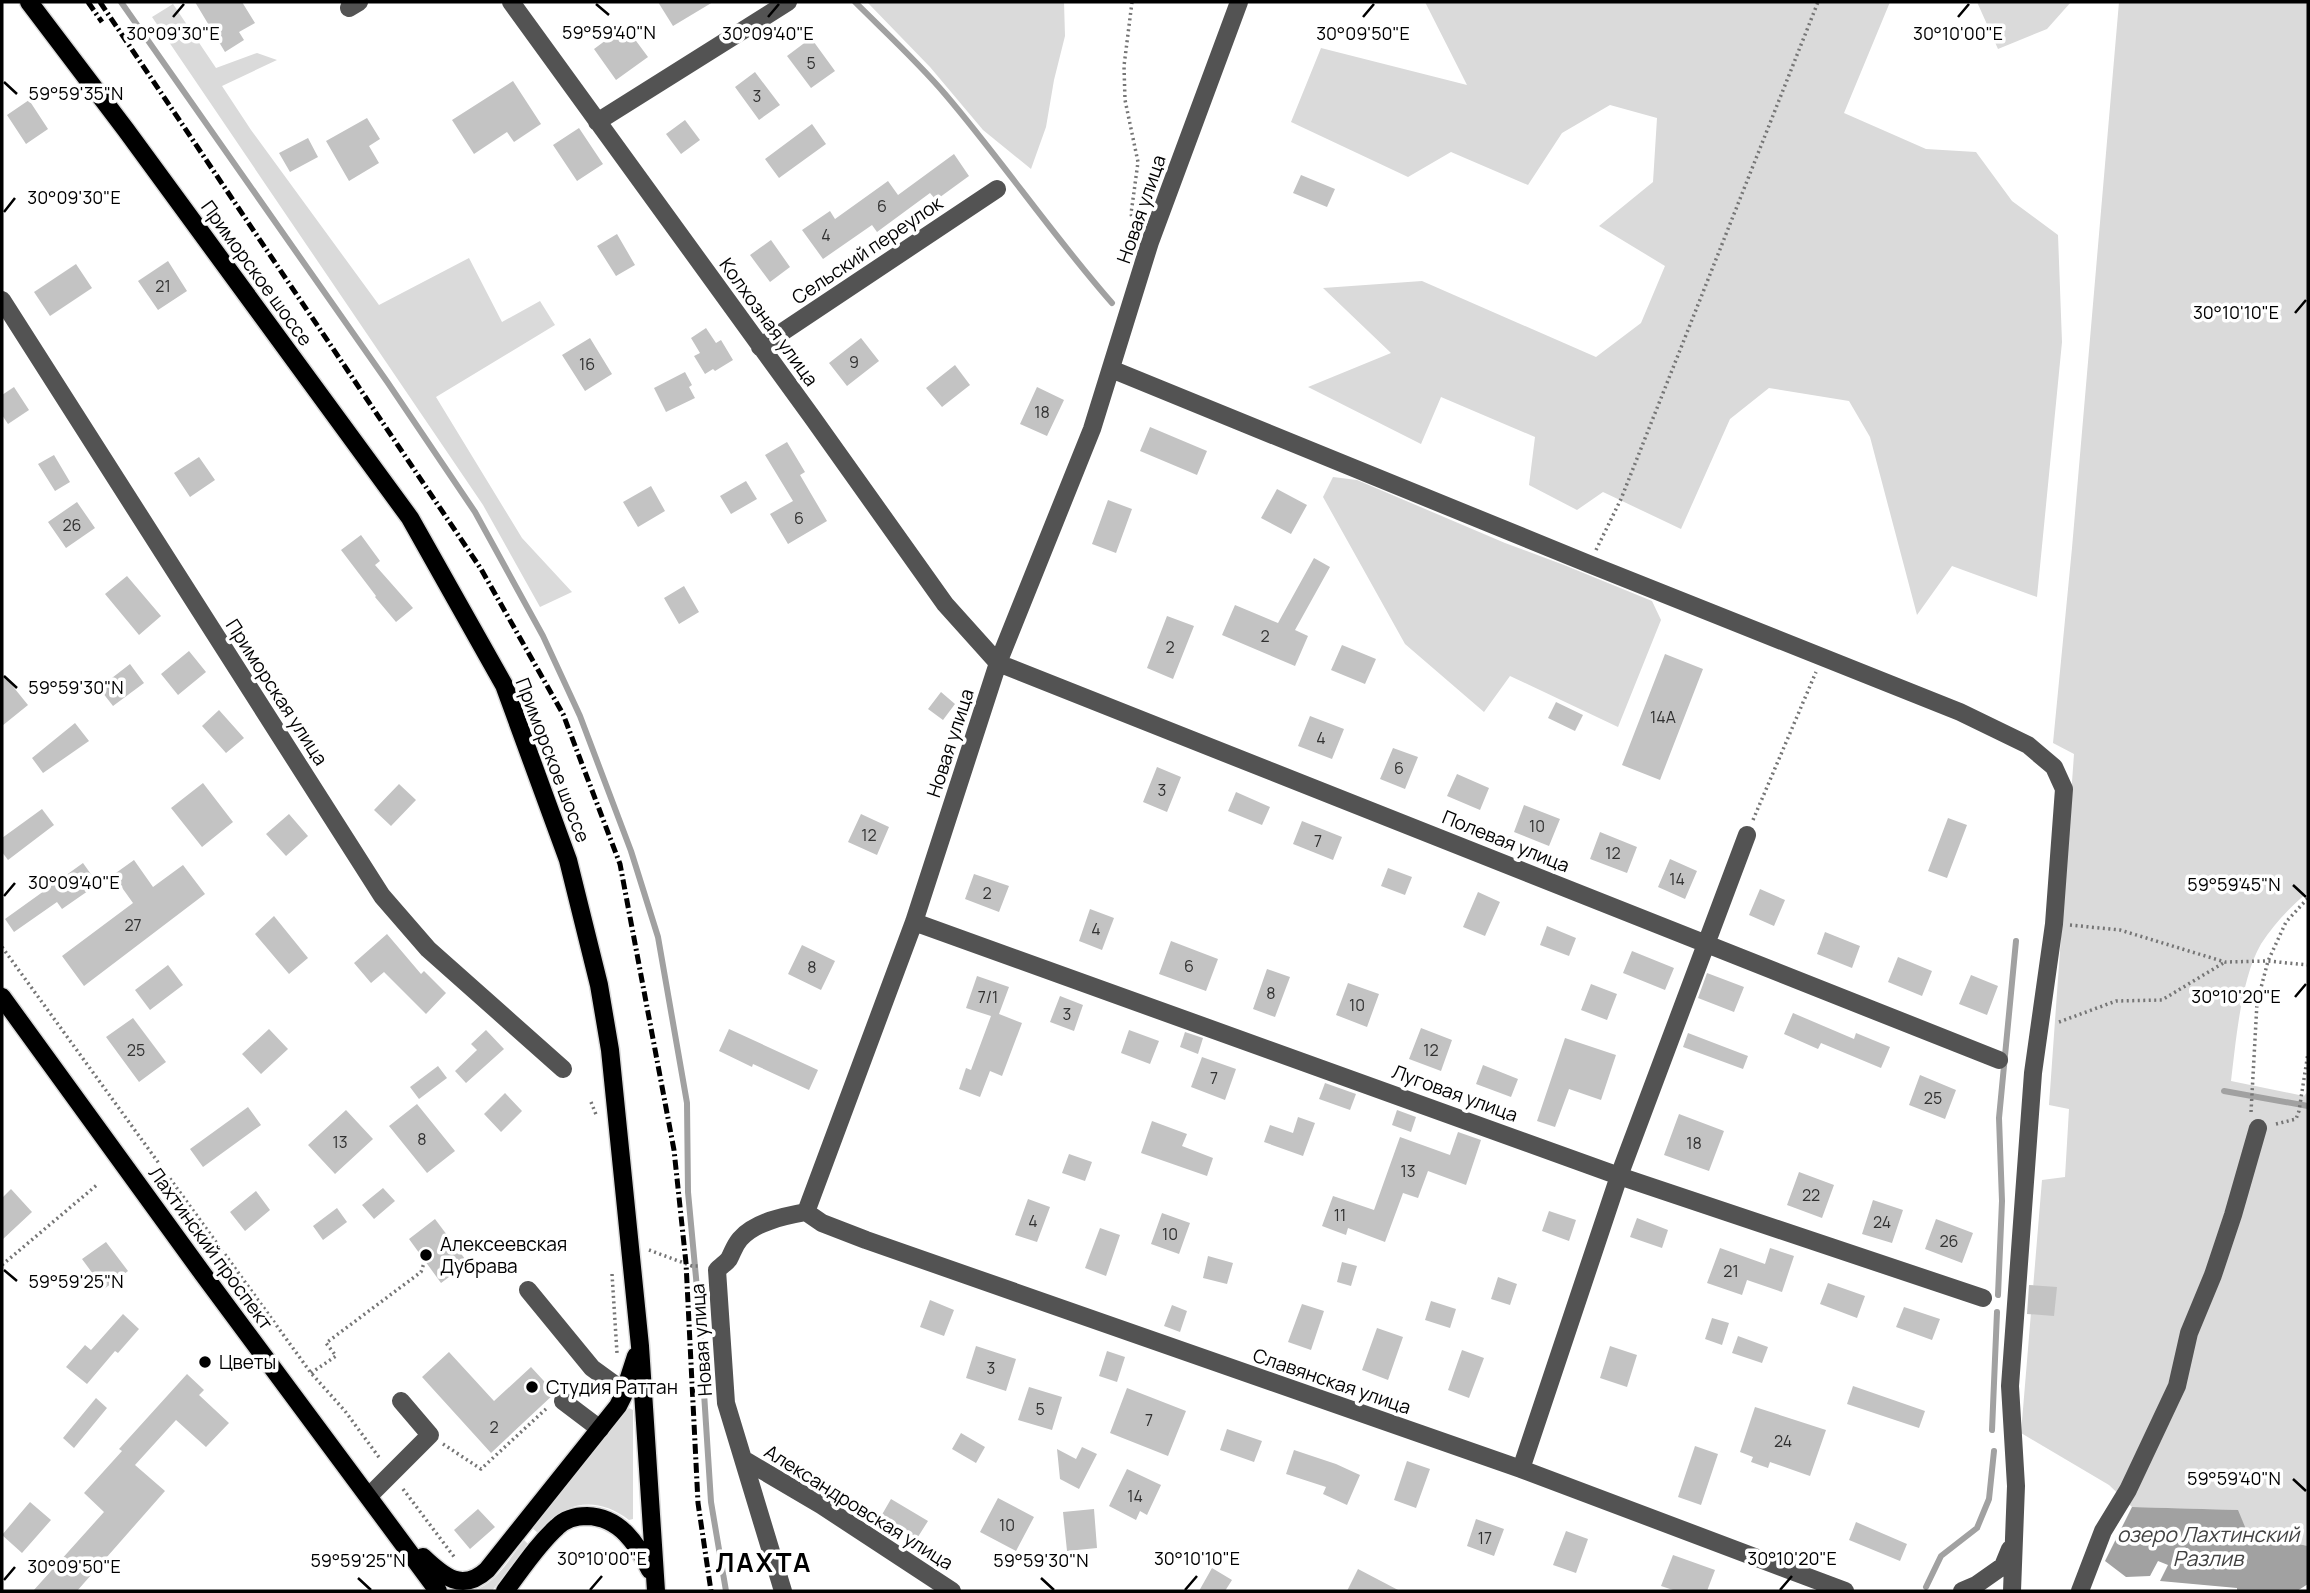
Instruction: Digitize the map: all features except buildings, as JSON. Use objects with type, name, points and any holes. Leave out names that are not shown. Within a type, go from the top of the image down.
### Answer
[{"type":"main road","name":"Приморское шоссе","points":[[29,2],[102,97],[410,519],[504,685],[568,860],[599,985],[610,1050],[640,1346],[655,1584]]},
{"type":"main road","name":"Лахтинский проспект","points":[[2,997],[438,1591]]},
{"type":"main road","points":[[394,1531],[439,1572],[453,1580],[467,1582],[478,1579],[618,1406],[640,1346]]},
{"type":"main road","points":[[505,1591],[558,1525],[571,1518],[583,1516],[610,1521],[624,1531],[642,1555],[655,1584]]},
{"type":"street","name":"Колхозная улица","points":[[511,2],[813,417],[945,604],[998,663]]},
{"type":"street","points":[[597,122],[788,2]]},
{"type":"street","name":"Новая улица","points":[[783,1591],[726,1403],[717,1270],[729,1259],[733,1248],[742,1237],[749,1232],[786,1215],[806,1212],[914,922],[998,663],[1092,429],[1150,242],[1239,2]]},
{"type":"street","name":"Сельский переулок","points":[[760,346],[997,189]]},
{"type":"street","name":"Приморская улица","points":[[2,300],[382,896],[428,949],[563,1069]]},
{"type":"street","points":[[1111,369],[1960,712],[2028,745],[2054,767],[2064,789],[2054,924],[2033,1073],[2010,1386],[2016,1486],[2012,1591]]},
{"type":"street","name":"Полевая улица","points":[[998,663],[1998,1060]]},
{"type":"street","points":[[1521,1469],[1619,1176],[1747,835]]},
{"type":"street","name":"Луговая улица","points":[[914,922],[1619,1176],[1983,1298]]},
{"type":"street","points":[[2080,1591],[2103,1531],[2128,1490],[2177,1386],[2189,1333],[2213,1275],[2258,1128]]},
{"type":"street","name":"Славянская улица","points":[[806,1212],[822,1223],[866,1240],[1521,1469],[1844,1591]]},
{"type":"street","points":[[528,1290],[592,1368],[625,1392]]},
{"type":"street","points":[[369,1496],[430,1435],[401,1401]]},
{"type":"street","points":[[558,1401],[600,1429]]},
{"type":"street","name":"Александровская улица","points":[[743,1459],[821,1505],[952,1591]]},
{"type":"street","points":[[1962,1591],[1976,1585],[2003,1566],[2013,1541]]},
{"type":"path","points":[[1132,2],[1124,66],[1125,100],[1138,162],[1131,214],[1137,234],[1150,242]]},
{"type":"path","points":[[1589,564],[1621,499],[1818,2]]},
{"type":"path","points":[[1747,835],[1822,657]]},
{"type":"path","points":[[2250,1100],[2253,1088],[2257,1003],[2268,961],[2286,922],[2308,898]]},
{"type":"path","points":[[2054,924],[2120,930],[2225,962],[2268,961],[2308,965]]},
{"type":"path","points":[[2,947],[311,1373],[345,1411],[458,1561]]},
{"type":"path","points":[[2039,1030],[2116,1001],[2162,1000],[2225,962]]},
{"type":"path","points":[[2258,1128],[2296,1119],[2308,1053]]},
{"type":"path","points":[[590,1102],[600,1122]]},
{"type":"path","points":[[2,1265],[98,1184]]},
{"type":"path","points":[[630,1244],[692,1266],[701,1266]]},
{"type":"path","points":[[311,1373],[336,1356],[326,1343],[421,1272],[425,1261]]},
{"type":"path","points":[[612,1264],[617,1353]]},
{"type":"path","points":[[430,1435],[481,1469],[558,1401]]},
{"type":"shaded area","points":[[867,2],[1064,2],[1065,36],[1046,127],[1031,169],[983,130],[930,67]]},
{"type":"shaded area","points":[[1425,2],[1890,2],[1844,113],[1926,149],[1976,152],[2012,201],[2058,235],[2062,342],[2037,597],[1952,566],[1917,615],[1870,437],[1849,401],[1769,388],[1730,419],[1681,529],[1603,492],[1577,510],[1529,485],[1535,437],[1441,397],[1421,444],[1308,387],[1391,353],[1323,288],[1422,281],[1596,357],[1641,323],[1665,266],[1599,226],[1653,182],[1657,118],[1610,105],[1562,133],[1528,185],[1451,152],[1408,177],[1291,122],[1321,48],[1467,85]]},
{"type":"shaded area","points":[[1977,2],[2071,2],[2047,29],[1998,49]]},
{"type":"shaded area","points":[[2119,2],[2308,2],[2308,892],[2277,923],[2254,958],[2240,1010],[2231,1081],[2304,1096],[2308,1091],[2308,1546],[2248,1534],[2237,1510],[2132,1507],[2109,1485],[2021,1433],[2042,1180],[2065,1177],[2069,1109],[2049,1105],[2074,754],[2053,743]]},
{"type":"shaded area","points":[[173,4],[216,68],[257,53],[277,60],[222,86],[379,305],[469,258],[502,322],[540,301],[555,325],[436,397],[522,538],[572,592],[540,607],[483,505],[152,17]]},
{"type":"shaded area","points":[[1333,477],[1357,480],[1505,543],[1652,601],[1661,620],[1618,727],[1510,676],[1484,712],[1405,644],[1323,497]]},
{"type":"shaded area","points":[[629,1408],[633,1410],[633,1519],[629,1520],[605,1507],[581,1505],[559,1514],[538,1533],[532,1528]]},
{"type":"shaded area","points":[[524,1540],[528,1544],[492,1591],[470,1591],[494,1578]]},
{"type":"water","name":"озеро Лахтинский Разлив","points":[[2132,1507],[2238,1510],[2248,1534],[2308,1546],[2308,1584],[2297,1591],[2237,1591],[2237,1588],[2160,1581],[2168,1565],[2158,1561],[2150,1576],[2126,1577],[2105,1561]]},
{"type":"waterway","points":[[121,2],[475,512],[543,636],[580,716],[631,851],[658,937],[687,1103],[688,1192],[711,1502],[726,1591]]},
{"type":"waterway","points":[[855,2],[945,94],[1112,303]]},
{"type":"waterway","points":[[1998,1295],[2002,1201],[1999,1118],[2016,941]]},
{"type":"waterway","points":[[2224,1091],[2308,1106]]},
{"type":"waterway","points":[[1992,1430],[1997,1312]]},
{"type":"waterway","points":[[1926,1587],[1941,1556],[1977,1528],[1989,1499],[1994,1451]]},
{"type":"railway","points":[[88,2],[102,22]]},
{"type":"railway","points":[[100,2],[481,569],[563,714],[620,864],[674,1150],[686,1263],[698,1503],[711,1591]]},
{"type":"place","name":"Алексеевская Дубрава","points":[[426,1255]]},
{"type":"place","name":"Цветы","points":[[205,1362]]},
{"type":"place","name":"Студия Раттан","points":[[532,1387]]},
{"type":"district","name":"ЛАХТА","points":[[764,1563]]}]
